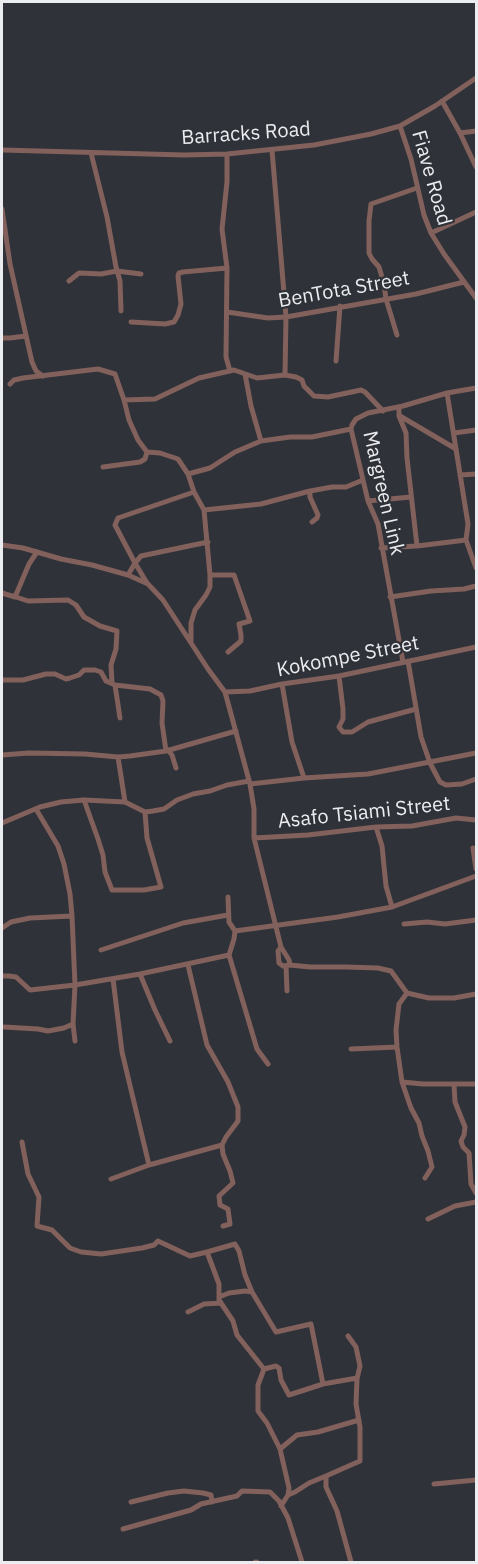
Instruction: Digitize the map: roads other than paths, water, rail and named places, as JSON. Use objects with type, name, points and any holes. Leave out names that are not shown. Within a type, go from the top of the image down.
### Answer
[{"type":"street","name":"Barracks Road","points":[[2,150],[184,155],[227,154],[314,145],[400,126],[477,78]]},
{"type":"street","points":[[442,101],[477,167]]},
{"type":"street","name":"Fiave Road","points":[[400,126],[430,232],[477,298]]},
{"type":"street","points":[[460,133],[477,131]]},
{"type":"street","points":[[272,150],[286,317],[285,375]]},
{"type":"street","points":[[92,153],[120,281],[121,311]]},
{"type":"street","points":[[227,154],[227,182],[222,224],[226,268],[226,357],[230,371]]},
{"type":"street","points":[[398,335],[386,299],[379,267],[369,253],[371,204],[417,188]]},
{"type":"street","points":[[2,209],[4,246],[26,336],[34,367],[43,376]]},
{"type":"street","points":[[430,232],[477,212]]},
{"type":"street","points":[[131,322],[165,324],[174,322],[181,304],[179,273],[226,268]]},
{"type":"street","points":[[69,281],[79,273],[101,274],[117,271],[141,274]]},
{"type":"street","name":"BenTota Street","points":[[227,312],[268,318],[286,317],[416,294],[464,282]]},
{"type":"street","points":[[336,361],[340,306]]},
{"type":"street","points":[[2,338],[26,336]]},
{"type":"street","points":[[10,384],[18,379],[98,369],[115,374],[129,420],[138,440],[147,452],[160,453],[178,459],[188,474],[194,492],[204,510],[208,542],[210,587],[195,610],[190,624],[191,643]]},
{"type":"street","points":[[124,400],[155,399],[199,378],[234,370],[257,378],[285,375],[296,377],[302,380],[304,386],[314,396],[327,397],[361,390],[383,411]]},
{"type":"street","points":[[245,375],[261,441]]},
{"type":"street","name":"Margreen Link","points":[[430,763],[421,737],[390,597],[378,524],[368,501],[351,429],[353,422],[360,416],[447,393],[477,388]]},
{"type":"street","points":[[447,393],[468,524],[466,540],[477,568]]},
{"type":"street","points":[[399,407],[399,416],[406,433],[417,546]]},
{"type":"street","points":[[399,416],[456,449]]},
{"type":"street","points":[[188,474],[210,468],[235,452],[261,441],[312,437],[351,429]]},
{"type":"street","points":[[454,433],[477,430]]},
{"type":"street","points":[[103,467],[140,462],[145,459],[147,452]]},
{"type":"street","points":[[460,475],[477,474]]},
{"type":"street","points":[[204,510],[261,504],[285,496],[332,487],[346,487],[363,480]]},
{"type":"street","points":[[194,492],[118,518],[115,525],[148,584],[163,600],[225,692],[250,783],[254,809],[254,838],[281,947],[289,960],[287,991]]},
{"type":"street","points":[[310,492],[318,515],[312,522]]},
{"type":"street","points":[[368,501],[411,497]]},
{"type":"street","points":[[468,524],[477,523]]},
{"type":"street","points":[[381,548],[466,540]]},
{"type":"street","points":[[128,575],[141,556],[208,542]]},
{"type":"street","points":[[2,545],[23,548],[128,575],[148,584]]},
{"type":"street","points":[[13,596],[15,597],[28,564],[37,552]]},
{"type":"street","points":[[210,575],[234,575],[250,621],[239,624],[241,641],[228,652]]},
{"type":"street","points":[[390,597],[477,586]]},
{"type":"street","points":[[2,593],[28,601],[68,600],[76,605],[84,617],[100,626],[117,631],[116,649],[111,665],[120,718]]},
{"type":"street","name":"Kokompe Street","points":[[225,692],[250,691],[339,676],[477,647]]},
{"type":"street","points":[[3,678],[23,680],[55,674],[66,679],[79,675],[84,670],[95,670],[101,672],[106,681],[113,684],[150,689],[161,695],[163,701],[162,723],[167,751],[172,755],[176,768]]},
{"type":"street","points":[[339,676],[343,719],[339,727],[343,732],[352,732],[368,722],[416,710]]},
{"type":"street","points":[[282,684],[295,754],[304,777]]},
{"type":"street","points":[[2,755],[29,753],[118,757],[167,751],[236,731]]},
{"type":"street","points":[[2,823],[62,802],[84,800],[125,802],[145,812],[164,808],[192,794],[227,785],[304,777],[368,774],[477,753]]},
{"type":"street","points":[[118,757],[125,802]]},
{"type":"street","points":[[430,763],[440,782],[446,785],[462,784],[477,779]]},
{"type":"street","points":[[84,800],[103,855],[105,872],[112,890],[144,890],[161,887],[147,838],[145,812]]},
{"type":"street","points":[[36,810],[58,846],[70,894],[75,985],[73,1024],[75,1041]]},
{"type":"street","name":"Asafo Tsiami Street","points":[[254,838],[422,825],[456,818],[477,820]]},
{"type":"street","points":[[376,827],[382,846],[386,886],[392,907]]},
{"type":"street","points":[[473,848],[477,868]]},
{"type":"street","points":[[235,931],[392,907],[477,876]]},
{"type":"street","points":[[228,897],[229,922],[235,931],[228,956],[257,1049],[268,1064]]},
{"type":"street","points":[[101,950],[183,923],[228,915]]},
{"type":"street","points":[[2,928],[11,922],[30,918],[72,916]]},
{"type":"street","points":[[404,924],[427,922],[445,924],[477,920]]},
{"type":"street","points":[[281,947],[278,951],[279,963],[310,967],[378,968],[390,971],[407,993],[429,998],[454,998],[477,994]]},
{"type":"street","points":[[2,976],[16,977],[30,990],[113,979],[228,956]]},
{"type":"street","points":[[188,965],[207,1046],[228,1082],[238,1107],[238,1121],[225,1137],[222,1145],[233,1183],[219,1196],[220,1205],[228,1209],[230,1224],[223,1226]]},
{"type":"street","points":[[140,974],[170,1041]]},
{"type":"street","points":[[113,979],[122,1052],[149,1165]]},
{"type":"street","points":[[407,993],[399,1004],[397,1047],[402,1082],[419,1123],[432,1167],[425,1178]]},
{"type":"street","points":[[4,1027],[48,1031],[73,1024]]},
{"type":"street","points":[[351,1049],[397,1047]]},
{"type":"street","points":[[402,1082],[477,1084]]},
{"type":"street","points":[[454,1085],[455,1102],[465,1127],[461,1141],[469,1153],[471,1184],[477,1192]]},
{"type":"street","points":[[22,1142],[28,1174],[39,1197],[37,1226],[52,1230],[70,1248],[81,1252],[101,1254],[142,1248],[158,1241],[190,1256],[235,1244],[252,1292],[276,1332],[311,1324],[323,1384]]},
{"type":"street","points":[[111,1179],[149,1165],[222,1145]]},
{"type":"street","points":[[428,1219],[455,1206],[477,1202]]},
{"type":"street","points":[[207,1252],[219,1284],[220,1300],[233,1321],[237,1335],[264,1369]]},
{"type":"street","points":[[188,1312],[204,1304],[220,1300],[229,1293],[252,1292]]},
{"type":"street","points":[[288,1495],[309,1483],[360,1461],[356,1404],[360,1366],[356,1347],[348,1336]]},
{"type":"street","points":[[264,1369],[276,1366],[279,1368],[280,1380],[290,1395],[323,1384],[357,1378]]},
{"type":"street","points":[[264,1369],[258,1385],[258,1411],[280,1449],[289,1488],[288,1495],[281,1506]]},
{"type":"street","points":[[280,1449],[297,1435],[318,1432],[358,1420]]},
{"type":"street","points":[[326,1476],[326,1487],[336,1511],[351,1563]]},
{"type":"street","points":[[434,1484],[477,1480]]},
{"type":"street","points":[[131,1502],[184,1491],[211,1495],[212,1502]]},
{"type":"street","points":[[123,1530],[191,1510],[201,1504],[237,1496],[242,1491],[270,1492],[279,1501],[288,1518],[302,1563]]}]
